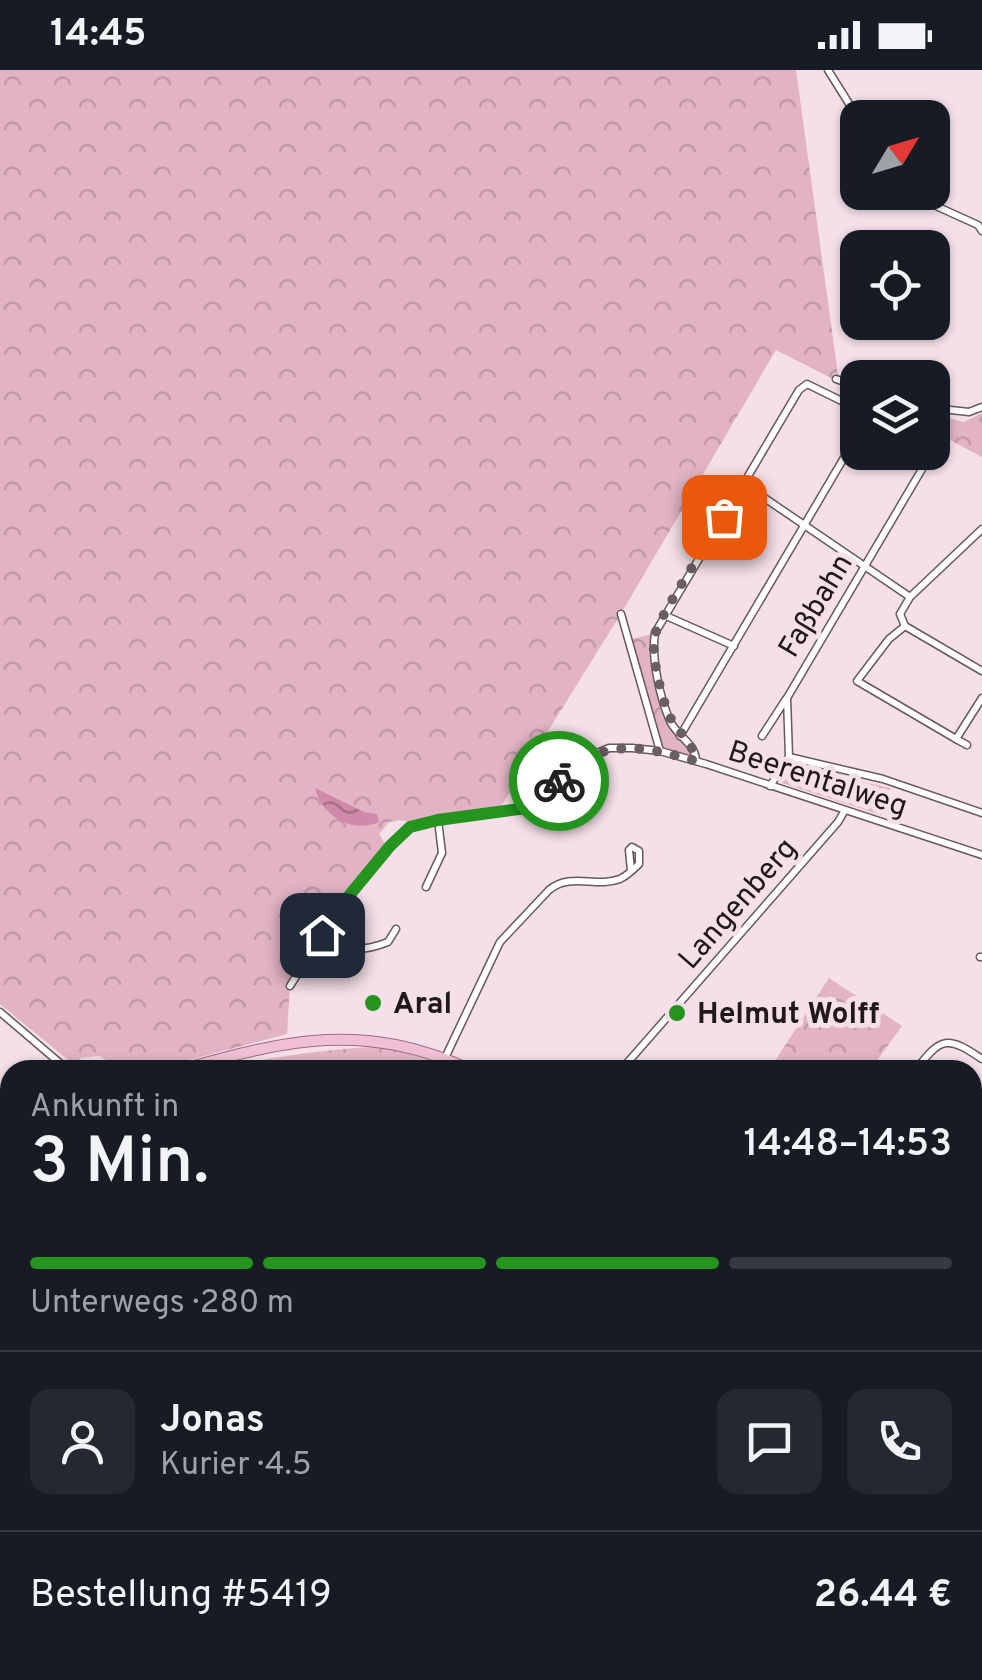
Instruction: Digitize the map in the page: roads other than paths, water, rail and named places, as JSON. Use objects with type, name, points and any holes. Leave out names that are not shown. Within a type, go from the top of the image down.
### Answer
[{"type":"main road","points":[[217,1060],[266,1047],[326,1038],[386,1042],[449,1060]]},
{"type":"street","points":[[828,70],[847,100]]},
{"type":"street","points":[[945,210],[978,225],[982,231]]},
{"type":"street","points":[[836,380],[840,381]]},
{"type":"street","points":[[696,761],[694,750],[680,736],[666,707],[654,633],[799,390],[807,384],[840,400]]},
{"type":"street","points":[[950,410],[969,412],[982,407]]},
{"type":"street","points":[[680,736],[840,465]]},
{"type":"street","name":"Faßbahn","points":[[789,757],[786,698],[921,470]]},
{"type":"street","points":[[744,484],[910,597]]},
{"type":"street","points":[[982,530],[910,597],[900,614],[905,626],[982,671]]},
{"type":"street","points":[[622,614],[660,751]]},
{"type":"street","points":[[664,614],[734,646]]},
{"type":"street","points":[[905,626],[889,639],[857,681],[968,745]]},
{"type":"street","points":[[762,736],[786,698]]},
{"type":"street","points":[[956,740],[982,698]]},
{"type":"street","name":"Beerentalweg","points":[[290,986],[329,920],[410,827],[534,807],[568,771],[609,748],[660,751],[696,761],[982,856]]},
{"type":"street","points":[[770,786],[789,757],[883,779],[982,813]]},
{"type":"street","name":"Langenberg","points":[[631,1060],[838,822],[844,810]]},
{"type":"street","points":[[426,887],[442,853],[438,820]]},
{"type":"street","points":[[445,1058],[500,942],[549,890],[570,880],[619,879],[632,870]]},
{"type":"street","points":[[326,928],[338,946],[348,950],[388,942],[396,928]]},
{"type":"street","points":[[0,1012],[56,1060]]},
{"type":"street","points":[[924,1060],[933,1048],[948,1042],[960,1044],[982,1059]]},
{"type":"water","points":[[315,788],[364,812],[377,814],[379,822],[359,826],[340,820],[324,807]]},
{"type":"place","name":"Aral","points":[[373,1003]]},
{"type":"place","name":"Helmut Wolff","points":[[677,1013]]}]
